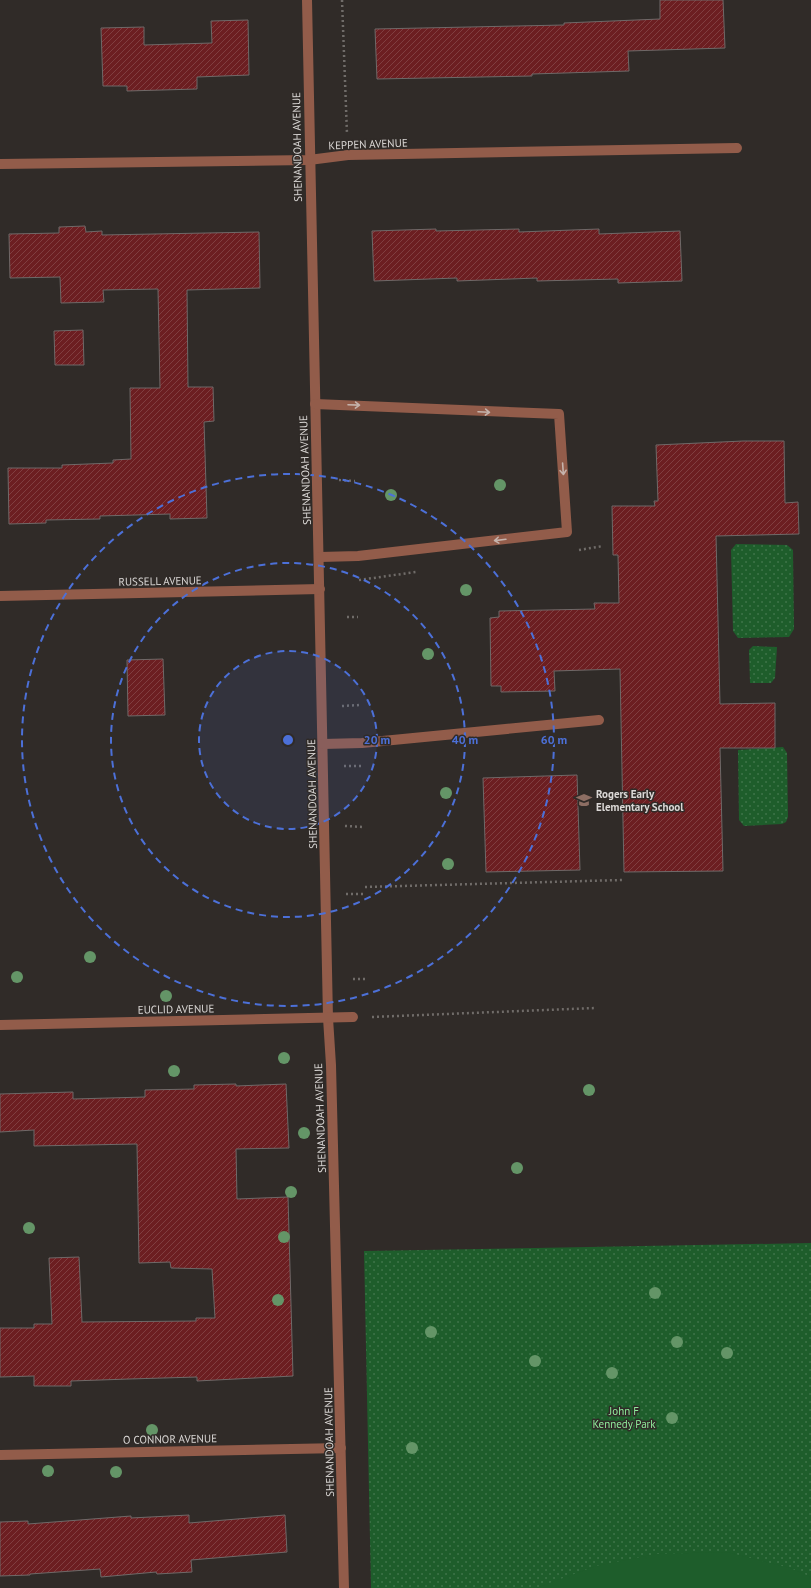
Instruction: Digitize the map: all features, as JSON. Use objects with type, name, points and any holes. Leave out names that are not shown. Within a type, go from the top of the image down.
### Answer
[{"type":"street","name":"SHENANDOAH AVENUE","points":[[307,0],[309,160],[320,557],[328,1018],[331,1065],[344,1588]]},
{"type":"street","name":"KEPPEN AVENUE","points":[[0,164],[309,160],[348,155],[737,148]]},
{"type":"street","points":[[315,404],[559,414],[567,532],[358,556],[320,557]]},
{"type":"street","name":"RUSSELL AVENUE","points":[[0,596],[320,589]]},
{"type":"street","points":[[323,744],[362,743],[599,720]]},
{"type":"street","name":"EUCLID AVENUE","points":[[0,1025],[353,1018]]},
{"type":"street","name":"O CONNOR AVENUE","points":[[0,1455],[341,1448]]},
{"type":"path","points":[[342,0],[347,134]]},
{"type":"path","points":[[339,480],[356,481]]},
{"type":"path","points":[[347,617],[358,617]]},
{"type":"path","points":[[347,706],[360,705]]},
{"type":"path","points":[[348,766],[362,766]]},
{"type":"path","points":[[349,826],[364,827]]},
{"type":"path","points":[[365,887],[622,880]]},
{"type":"path","points":[[351,894],[365,894]]},
{"type":"path","points":[[354,979],[367,979]]},
{"type":"path","points":[[368,1017],[595,1008]]},
{"type":"green space","points":[[736,544],[787,545],[793,550],[794,629],[789,637],[738,638],[733,631],[731,550]]},
{"type":"green space","points":[[753,646],[777,647],[775,678],[771,683],[750,683],[749,650]]},
{"type":"green space","points":[[783,747],[787,753],[788,817],[786,822],[782,824],[744,826],[739,820],[738,750]]},
{"type":"green space","name":"John F Kennedy Park","points":[[811,1243],[811,1588],[371,1588],[364,1251]]},
{"type":"green space","points":[[727,1552],[790,1568],[811,1577],[811,1588],[536,1588],[596,1566],[656,1554]]},
{"type":"building","points":[[660,0],[723,0],[725,48],[628,51],[629,71],[532,74],[532,76],[377,79],[375,29],[564,25],[564,23],[660,19]]},
{"type":"building","points":[[248,20],[249,75],[197,77],[197,89],[127,91],[127,86],[103,86],[101,28],[144,27],[144,45],[212,43],[211,21]]},
{"type":"building","points":[[85,226],[86,232],[102,231],[102,235],[259,232],[260,288],[187,290],[188,387],[213,387],[214,421],[204,422],[207,518],[170,519],[170,514],[100,516],[100,519],[46,520],[46,523],[9,524],[8,468],[62,468],[62,465],[113,463],[113,460],[131,459],[130,388],[160,388],[158,289],[103,290],[104,302],[61,303],[60,277],[10,278],[9,234],[59,233],[59,227]]},
{"type":"building","points":[[436,229],[436,231],[519,229],[519,232],[599,229],[599,234],[680,231],[682,281],[618,283],[618,279],[537,281],[537,278],[457,281],[457,278],[374,281],[372,231]]},
{"type":"building","points":[[83,330],[84,365],[55,365],[54,331]]},
{"type":"building","points":[[743,441],[784,441],[785,503],[798,502],[799,534],[716,536],[720,704],[775,703],[775,748],[720,748],[723,871],[624,872],[620,669],[554,671],[555,691],[501,692],[501,686],[491,686],[490,618],[499,617],[499,611],[595,609],[594,603],[619,603],[618,555],[613,555],[612,506],[655,506],[654,501],[658,501],[656,445]]},
{"type":"building","points":[[163,659],[165,715],[128,716],[127,660]]},
{"type":"building","points":[[577,775],[580,870],[486,872],[483,778]]},
{"type":"building","points":[[236,1084],[236,1086],[286,1084],[289,1148],[236,1149],[237,1199],[288,1197],[293,1376],[197,1381],[197,1377],[71,1381],[71,1386],[34,1386],[34,1376],[0,1377],[0,1328],[34,1328],[34,1324],[52,1324],[49,1258],[79,1257],[82,1322],[196,1321],[196,1318],[215,1318],[212,1269],[171,1268],[170,1262],[139,1263],[137,1144],[34,1146],[34,1130],[0,1132],[0,1094],[73,1092],[73,1099],[145,1097],[145,1090],[194,1089],[194,1085]]},
{"type":"building","points":[[189,1515],[189,1523],[285,1515],[287,1552],[191,1560],[192,1572],[157,1574],[156,1572],[101,1577],[100,1569],[0,1576],[0,1522],[28,1521],[28,1524],[131,1516],[131,1518]]},
{"type":"place","name":"Rogers Early Elementary School","points":[[584,800]]}]
